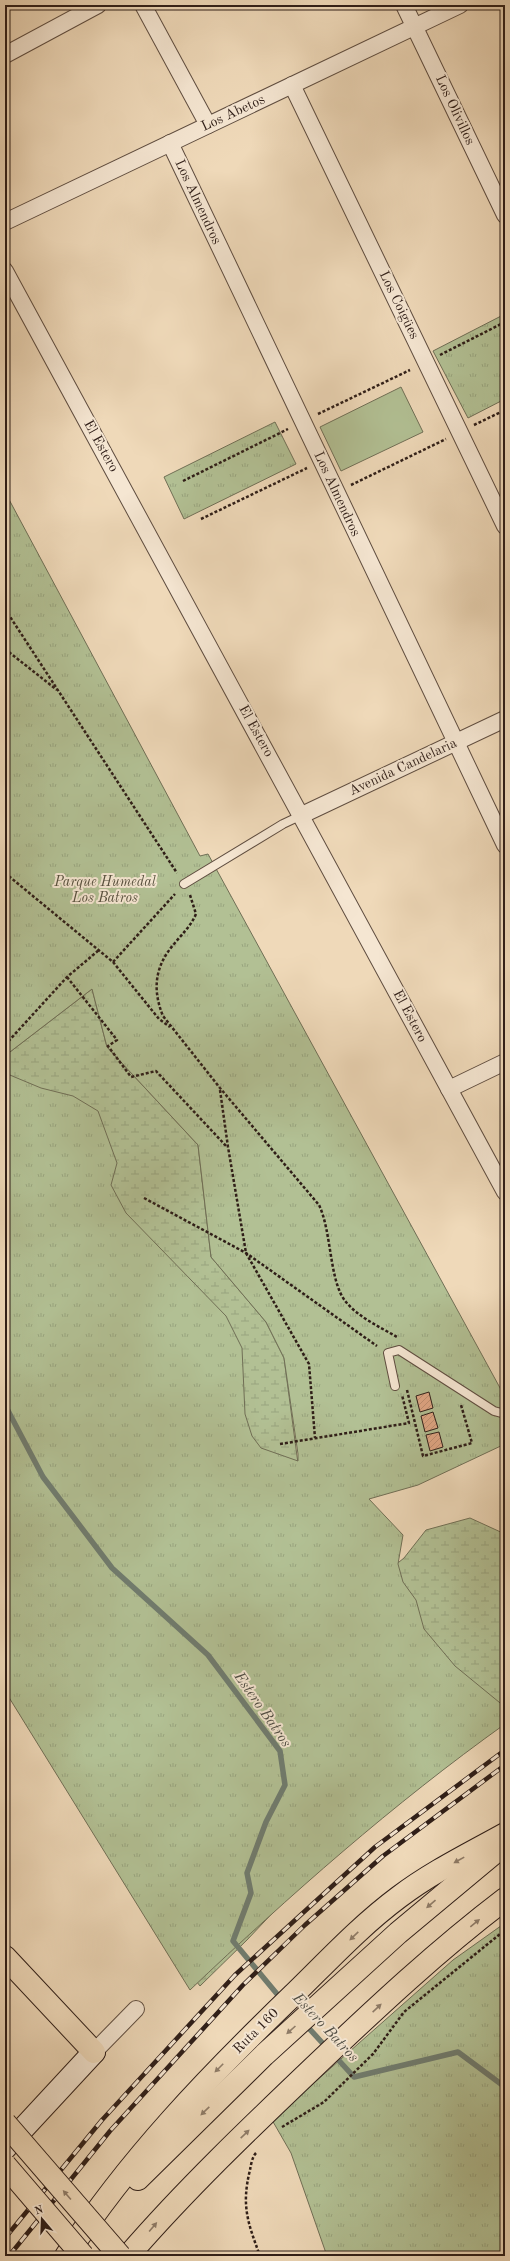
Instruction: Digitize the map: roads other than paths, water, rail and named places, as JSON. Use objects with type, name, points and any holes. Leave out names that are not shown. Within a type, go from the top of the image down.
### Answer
[{"type":"highway","name":"Ruta 160","points":[[66,2256],[94,2213],[133,2164],[203,2085],[256,2030],[398,1897],[426,1878],[505,1834]]},
{"type":"highway","name":"Ruta 160","points":[[72,2256],[156,2160],[264,2055],[440,1896],[505,1845]]},
{"type":"highway","points":[[128,2256],[187,2189],[348,2035],[420,1969],[505,1899]]},
{"type":"highway","points":[[5,1957],[94,2052]]},
{"type":"highway","points":[[5,2123],[120,2256]]},
{"type":"highway","points":[[5,2165],[83,2256]]},
{"type":"main road","points":[[5,2148],[94,2052]]},
{"type":"street","points":[[5,56],[98,5]]},
{"type":"street","points":[[143,5],[208,125]]},
{"type":"street","name":"Los Olivillos","points":[[404,5],[505,215]]},
{"type":"street","name":"Los Abetos","points":[[5,222],[460,5]]},
{"type":"street","name":"Los Coigües","points":[[292,85],[505,526]]},
{"type":"street","name":"Los Almendros","points":[[170,143],[505,845]]},
{"type":"street","name":"El Estero","points":[[5,271],[302,815],[505,1192]]},
{"type":"street","name":"Avenida Candelaria","points":[[302,815],[505,718]]},
{"type":"street","points":[[449,1089],[505,1062]]},
{"type":"street","points":[[94,2052],[136,2008]]},
{"type":"lane","points":[[184,884],[283,824],[302,815]]},
{"type":"lane","points":[[395,1386],[388,1353],[398,1350],[494,1411],[505,1414]]},
{"type":"waterway","name":"Estero Batros","points":[[5,1405],[43,1477],[112,1568],[208,1655],[280,1751],[285,1785],[266,1822],[247,1873],[251,1893],[233,1941],[282,2000]]},
{"type":"waterway","name":"Estero Batros","points":[[305,2024],[327,2048]]},
{"type":"waterway","name":"Estero Batros","points":[[333,2054],[354,2077],[458,2052],[505,2087]]},
{"type":"railway","points":[[5,2238],[102,2120],[235,1975],[375,1847],[505,1750]]},
{"type":"railway","points":[[9,2256],[110,2131],[243,1985],[305,1925],[383,1856],[505,1765]]},
{"type":"park label","name":"Parque Humedal Los Batros","points":[[105,890]]}]
